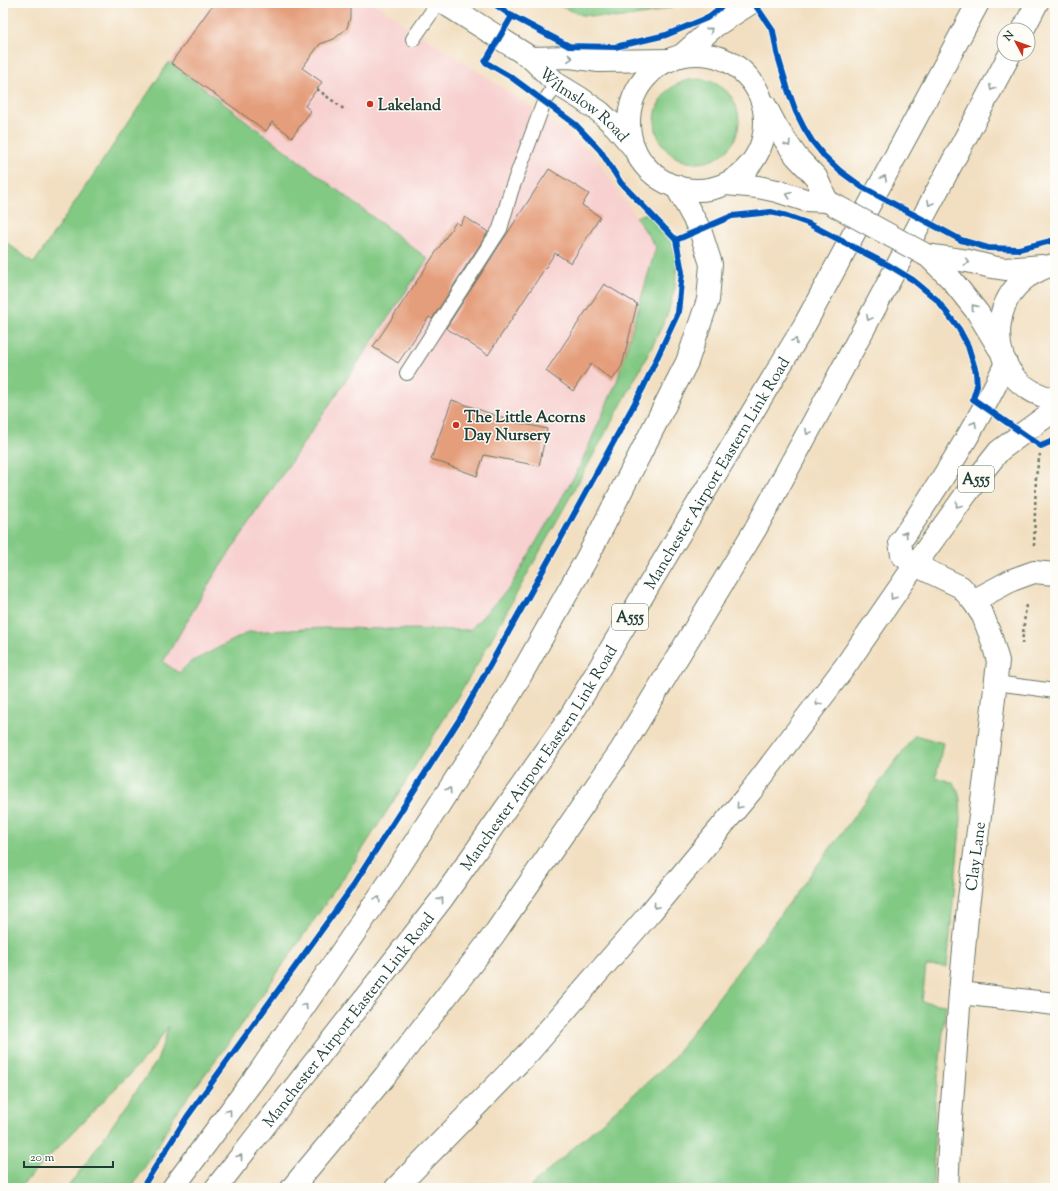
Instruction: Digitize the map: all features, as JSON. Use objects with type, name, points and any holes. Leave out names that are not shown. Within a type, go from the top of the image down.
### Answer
[{"type":"main road","name":"Wilmslow Road","points":[[444,3],[532,58],[557,84],[600,112],[616,127],[636,152]]},
{"type":"main road","points":[[751,3],[715,26],[675,58],[652,71],[641,83],[632,101],[630,121],[630,132],[636,152],[651,172],[676,186],[689,190],[701,190],[726,184],[735,179],[749,166],[759,151],[764,134],[765,116],[762,99]]},
{"type":"main road","name":"Manchester Airport Eastern Link Road","points":[[216,1188],[442,899],[570,717],[804,326],[978,3]]},
{"type":"main road","points":[[1026,22],[1037,3]]},
{"type":"main road","points":[[675,58],[701,54],[722,58],[741,70],[755,85],[777,128],[796,156],[816,178],[832,204]]},
{"type":"main road","name":"Wilmslow Road","points":[[532,58],[570,57],[599,61],[675,58]]},
{"type":"main road","points":[[292,1188],[385,1076],[493,936],[621,750],[756,528],[1006,62]]},
{"type":"main road","points":[[726,184],[771,190],[805,200],[832,204],[927,256],[951,280],[978,313],[1015,378],[1028,389],[1055,400]]},
{"type":"main road","points":[[173,1188],[260,1071],[386,888],[509,696],[587,558],[687,362],[708,300],[711,264],[700,230],[676,186]]},
{"type":"main road","points":[[927,256],[968,261],[1005,269],[1053,266]]},
{"type":"main road","points":[[1004,358],[998,331],[1001,313],[1008,297],[1020,282],[1035,272],[1053,266]]},
{"type":"main road","name":"Clay Lane","points":[[947,1188],[960,993],[968,906],[1006,685],[983,616],[962,586],[915,564],[902,554],[900,542],[953,461],[994,388],[1004,358]]},
{"type":"main road","name":"A555","points":[[915,564],[980,475],[999,452],[1055,410]]},
{"type":"main road","points":[[396,1188],[530,1050],[650,913],[751,791],[844,668],[915,564]]},
{"type":"main road","points":[[973,601],[1012,580],[1034,572],[1055,574]]},
{"type":"main road","points":[[960,993],[1055,1004]]},
{"type":"lane","points":[[413,39],[438,3]]},
{"type":"lane","points":[[407,373],[500,229],[511,191],[544,102],[557,84]]},
{"type":"lane","points":[[1006,685],[1055,691]]},
{"type":"path","points":[[317,89],[345,110]]},
{"type":"path","points":[[1023,433],[1042,446],[1036,476],[1034,551]]},
{"type":"path","points":[[1006,685],[1027,598]]},
{"type":"shaded area","name":"The Little Acorns Day Nursery","points":[[211,3],[374,3],[528,105],[591,151],[656,246],[617,381],[578,470],[510,587],[470,630],[324,628],[249,632],[189,663],[179,673],[162,663],[213,577],[428,259],[169,62]]},
{"type":"green space","points":[[552,3],[684,3],[648,14],[617,18],[582,15]]},
{"type":"green space","points":[[169,62],[428,259],[213,577],[163,662],[179,673],[189,663],[249,632],[324,628],[470,630],[510,587],[578,470],[617,381],[656,247],[636,217],[647,213],[658,223],[671,241],[677,260],[675,287],[668,313],[653,345],[477,665],[357,858],[226,1046],[174,1116],[159,1144],[131,1188],[67,1188],[157,1061],[169,1026],[147,1056],[19,1188],[3,1188],[3,240],[34,263]]},
{"type":"green space","points":[[697,79],[713,82],[727,91],[736,105],[739,121],[736,137],[727,151],[713,160],[697,163],[681,160],[667,151],[658,137],[655,121],[658,105],[667,91],[681,82]]},
{"type":"green space","points":[[915,735],[943,743],[936,777],[953,783],[958,790],[961,819],[947,967],[926,966],[922,1002],[946,1005],[935,1105],[933,1188],[529,1188],[670,1062]]},
{"type":"building","points":[[214,3],[350,3],[350,18],[347,28],[334,39],[320,44],[302,68],[322,82],[305,106],[311,111],[292,137],[272,122],[266,131],[171,63]]},
{"type":"building","points":[[549,169],[589,194],[582,205],[600,217],[571,263],[555,253],[488,355],[446,328]]},
{"type":"building","points":[[465,217],[488,232],[432,319],[429,317],[398,363],[373,347],[456,222],[460,225]]},
{"type":"building","points":[[604,284],[637,304],[622,366],[612,380],[591,364],[573,391],[546,371]]},
{"type":"building","points":[[452,400],[511,421],[547,429],[539,466],[484,455],[477,476],[431,459]]},
{"type":"cycle path","points":[[493,3],[512,16],[569,46],[615,47],[666,35],[707,18],[726,3]]},
{"type":"cycle path","points":[[754,3],[773,31],[777,53],[788,90],[804,128],[824,156],[840,171],[862,187],[961,240],[988,248],[1019,249],[1055,240]]},
{"type":"cycle path","points":[[142,1188],[187,1117],[349,892],[461,717],[643,388],[678,313],[682,272],[676,240],[621,183],[600,150],[576,125],[511,77],[485,62],[512,16]]},
{"type":"cycle path","points":[[676,240],[732,216],[771,212],[807,223],[890,266],[913,280],[936,299],[959,329],[968,346],[976,372],[977,386],[973,399],[1041,446],[1055,440]]},
{"type":"place","name":"Lakeland","points":[[370,104]]},
{"type":"place","name":"The Little Acorns Day Nursery","points":[[456,425]]}]
